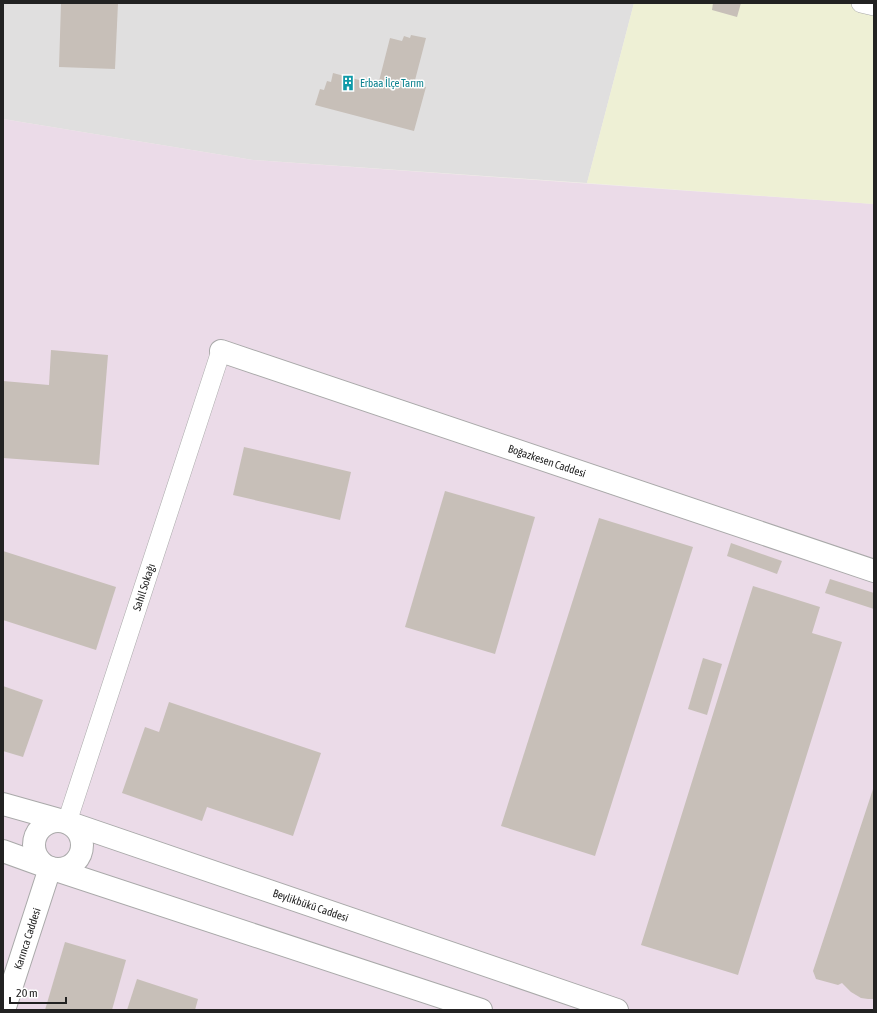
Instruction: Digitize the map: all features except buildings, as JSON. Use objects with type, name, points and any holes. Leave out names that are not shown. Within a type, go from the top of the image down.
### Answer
[{"type":"street","points":[[861,3],[874,6]]},
{"type":"street","name":"Boğazkesen Caddesi","points":[[221,351],[874,571]]},
{"type":"street","name":"Sahil Sokağı","points":[[67,822],[221,351]]},
{"type":"street","name":"Beylikbükü Caddesi","points":[[3,804],[67,822],[617,1010]]},
{"type":"street","points":[[51,822],[67,822],[80,833],[82,849],[74,864],[66,868],[50,868],[38,859],[34,845],[35,837],[38,830],[44,825],[51,822]]},
{"type":"street","points":[[3,851],[50,868],[481,1010]]},
{"type":"street","name":"Karınca Caddesi","points":[[4,1010],[50,868]]},
{"type":"shaded area","points":[[3,3],[634,3],[587,183],[253,160],[3,119]]},
{"type":"shaded area","points":[[3,119],[253,160],[874,204],[874,1010],[3,1010]]},
{"type":"green space","points":[[634,3],[874,3],[874,204],[587,183]]},
{"type":"place","name":"Erbaa İlçe Tarım","points":[[348,83]]}]
